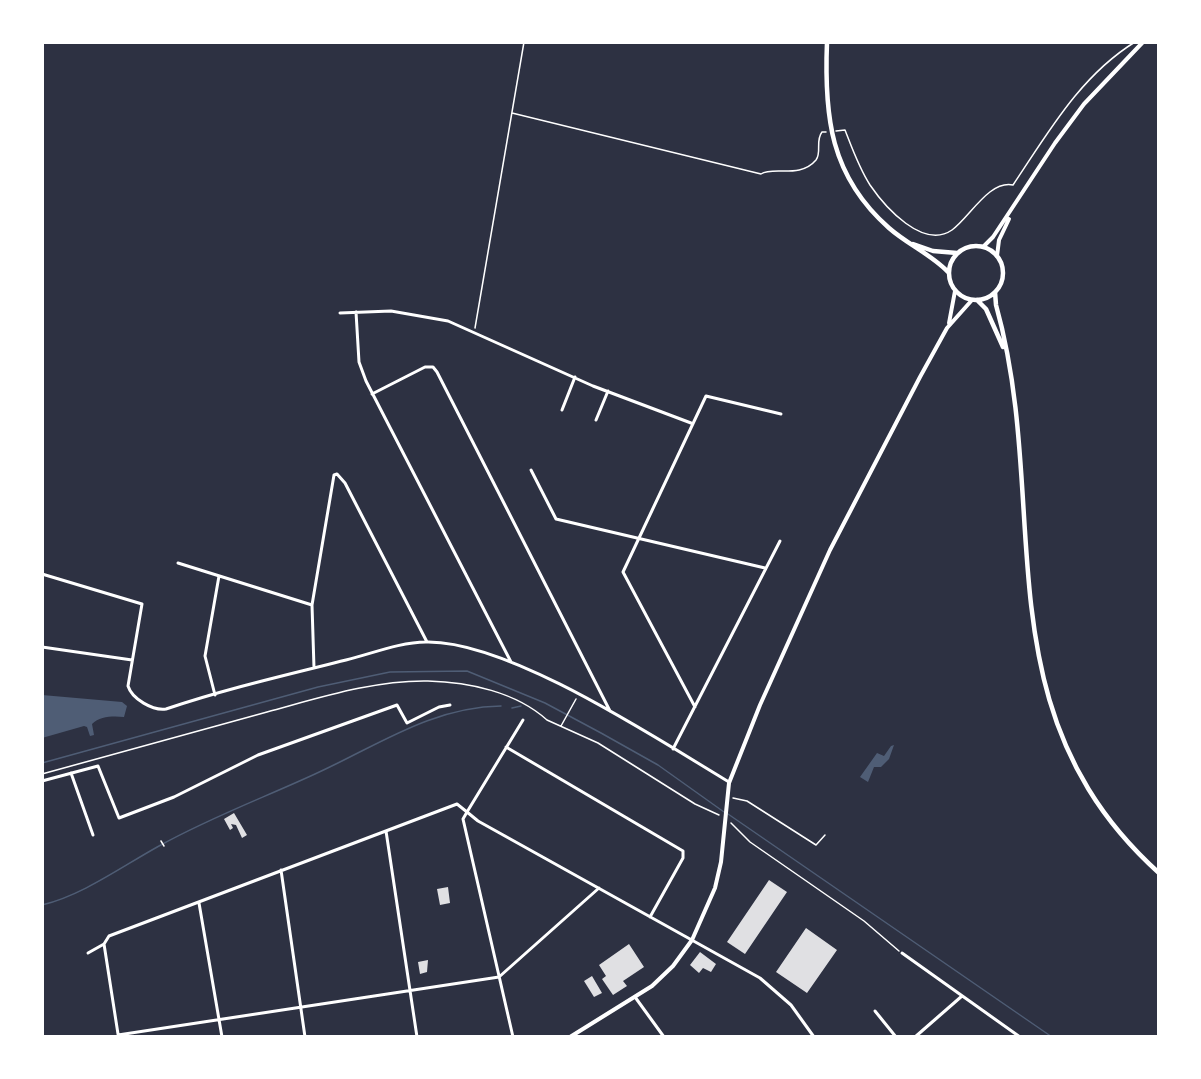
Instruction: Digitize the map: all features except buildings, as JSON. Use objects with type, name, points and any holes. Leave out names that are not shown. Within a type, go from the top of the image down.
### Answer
[{"type":"main road","points":[[827,42],[825,90],[831,137],[853,186],[873,213],[948,272],[955,291],[986,309],[1005,351]]},
{"type":"main road","points":[[907,242],[933,251],[957,253],[972,246],[983,247],[997,256],[1002,266],[1002,277],[996,292],[1014,395],[1031,621],[1044,687],[1077,769],[1122,834],[1159,873]]},
{"type":"main road","points":[[948,272],[957,253]]},
{"type":"main road","points":[[974,300],[996,292]]},
{"type":"street","points":[[983,247],[1014,208],[1055,143],[1084,104],[1143,42]]},
{"type":"street","points":[[997,256],[999,240],[1014,208]]},
{"type":"street","points":[[570,1037],[635,997],[674,966],[692,940],[715,888],[721,862],[724,823],[730,798],[729,783],[760,705],[830,550],[947,328],[955,291]]},
{"type":"street","points":[[947,328],[974,300]]},
{"type":"street","points":[[340,313],[391,311],[421,315],[475,331],[575,377],[691,423]]},
{"type":"street","points":[[356,312],[359,362],[372,394],[511,662]]},
{"type":"street","points":[[372,394],[425,367],[433,367],[437,372],[611,713]]},
{"type":"street","points":[[562,410],[575,377]]},
{"type":"street","points":[[596,420],[608,391]]},
{"type":"street","points":[[694,707],[623,572],[691,423],[706,396],[781,414]]},
{"type":"street","points":[[531,470],[556,519],[765,568]]},
{"type":"street","points":[[314,668],[312,605],[334,475],[341,476],[345,483],[427,642]]},
{"type":"street","points":[[674,749],[780,541]]},
{"type":"street","points":[[178,563],[312,605]]},
{"type":"street","points":[[42,574],[142,604],[128,683],[130,692],[155,709],[171,707],[314,668],[427,642],[463,647],[511,662],[611,713],[729,783]]},
{"type":"street","points":[[215,695],[205,656],[219,575]]},
{"type":"street","points":[[42,647],[132,660]]},
{"type":"street","points":[[42,781],[100,766],[119,818],[174,797],[258,755],[397,705],[407,723],[439,707],[450,705]]},
{"type":"street","points":[[513,1037],[463,819],[523,720]]},
{"type":"street","points":[[506,747],[683,851],[683,858],[650,917]]},
{"type":"street","points":[[71,773],[93,835]]},
{"type":"street","points":[[88,953],[104,944],[109,936],[457,804],[478,821],[760,978],[777,992],[804,1021],[814,1037]]},
{"type":"street","points":[[386,831],[417,1037]]},
{"type":"street","points":[[281,870],[305,1037]]},
{"type":"street","points":[[104,944],[118,1036],[499,977],[599,888]]},
{"type":"street","points":[[199,902],[222,1037]]},
{"type":"street","points":[[902,953],[1020,1037]]},
{"type":"street","points":[[917,1036],[962,996]]},
{"type":"street","points":[[635,997],[664,1037]]},
{"type":"street","points":[[875,1011],[896,1037]]},
{"type":"path","points":[[475,331],[524,42]]},
{"type":"path","points":[[512,113],[761,174],[766,171],[792,173],[815,161],[818,156],[820,134],[845,130],[869,183],[883,202],[909,225],[926,234],[942,235],[952,230],[997,187],[1013,185],[1077,93],[1111,58],[1135,42]]},
{"type":"path","points":[[42,774],[323,697],[378,685],[426,681],[487,689],[521,702],[560,728],[614,752],[695,804],[720,815]]},
{"type":"path","points":[[560,728],[578,695]]},
{"type":"path","points":[[730,798],[747,801],[816,845],[825,835]]},
{"type":"path","points":[[730,822],[750,842],[864,921],[902,953]]},
{"type":"path","points":[[161,841],[164,846]]},
{"type":"water","points":[[42,695],[122,702],[127,706],[124,717],[103,718],[95,721],[92,724],[94,735],[90,736],[87,727],[84,726],[42,738]]},
{"type":"water","points":[[894,745],[889,759],[881,767],[874,767],[868,782],[860,777],[877,753],[884,756]]},
{"type":"waterway","points":[[42,763],[318,687],[390,672],[467,671],[545,703],[601,733],[658,765],[724,812]]},
{"type":"waterway","points":[[42,905],[72,895],[197,826],[315,774],[405,730],[451,713],[501,706]]},
{"type":"waterway","points":[[512,708],[521,706]]},
{"type":"waterway","points":[[728,814],[1052,1037]]}]
